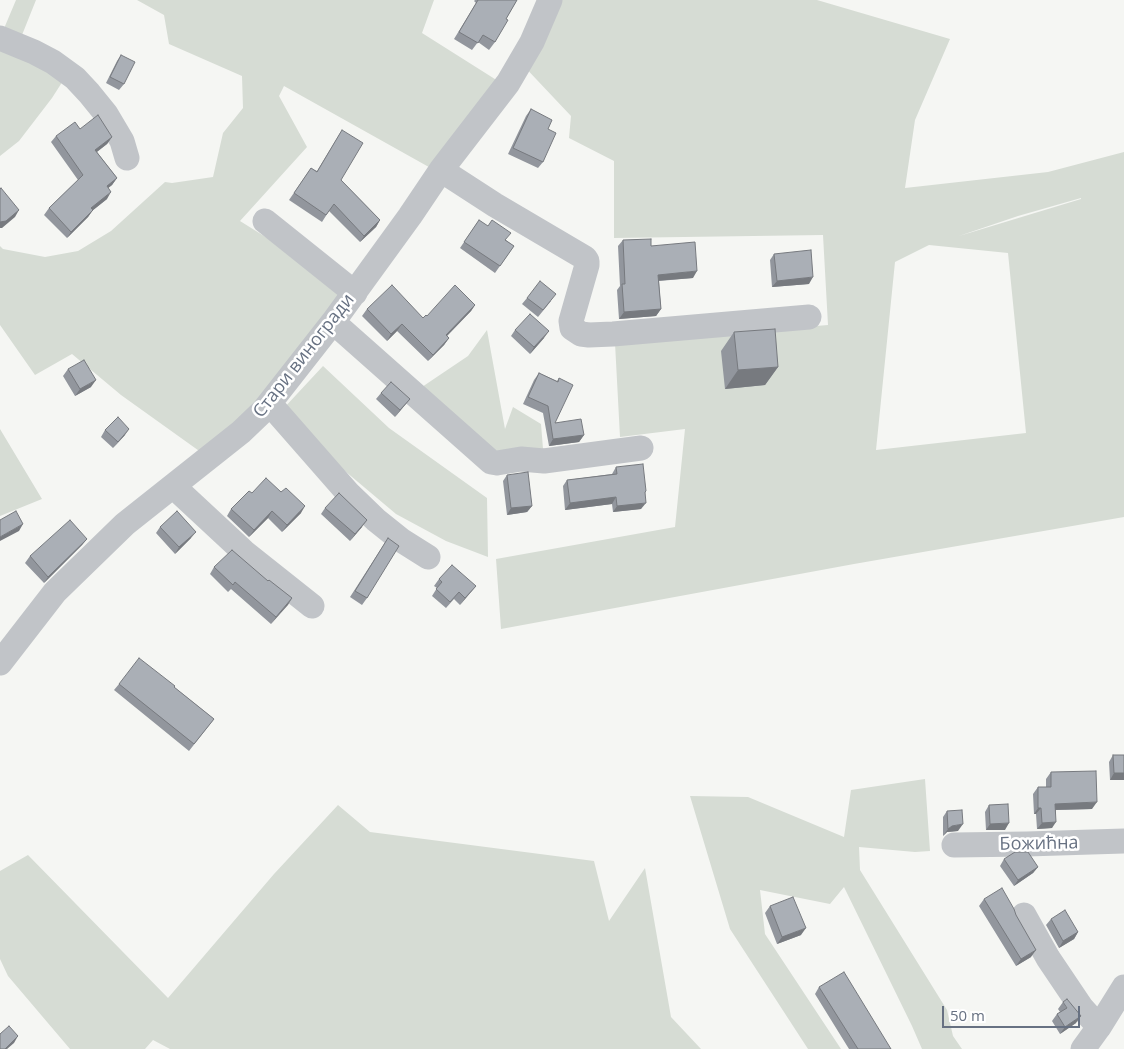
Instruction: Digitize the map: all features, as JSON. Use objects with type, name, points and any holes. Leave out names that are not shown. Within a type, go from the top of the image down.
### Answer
[{"type":"street","name":"Стари виногради","points":[[0,663],[55,592],[125,524],[258,418],[270,404],[355,293],[441,170],[508,83],[532,42],[550,0]]},
{"type":"street","points":[[0,38],[53,62],[75,78],[106,114],[122,141],[127,158]]},
{"type":"street","points":[[441,170],[495,205],[585,258],[587,265],[571,321],[572,328],[581,334],[613,334],[809,317]]},
{"type":"street","points":[[265,221],[355,293]]},
{"type":"street","points":[[333,322],[490,462],[497,463],[522,459],[544,461],[641,448]]},
{"type":"street","points":[[270,404],[348,493],[376,520],[401,540],[428,556]]},
{"type":"street","points":[[173,486],[244,552],[312,606]]},
{"type":"street","name":"Божићна","points":[[954,845],[1124,841]]},
{"type":"street","points":[[1024,916],[1048,958],[1081,1007],[1099,1027]]},
{"type":"street","points":[[1082,1049],[1099,1027],[1124,987]]},
{"type":"shaded area","points":[[16,0],[36,0],[18,45],[68,73],[52,98],[19,141],[0,156],[0,38]]},
{"type":"shaded area","points":[[137,0],[434,0],[422,33],[498,81],[436,171],[284,86],[279,96],[307,147],[240,221],[355,293],[209,458],[121,395],[72,354],[35,375],[0,325],[0,246],[3,249],[45,257],[78,251],[111,231],[165,182],[172,183],[213,177],[223,133],[243,108],[242,76],[169,44],[164,15]]},
{"type":"shaded area","points":[[556,0],[817,0],[950,39],[915,120],[905,188],[1048,172],[1124,152],[1124,517],[854,564],[501,629],[496,559],[675,527],[685,429],[620,437],[615,343],[828,325],[823,235],[614,238],[614,161],[569,138],[571,116],[520,62]],"holes":[[[1081,199],[959,236],[1018,216]],[[929,245],[1008,253],[1026,433],[876,450],[895,262]]]},
{"type":"shaded area","points":[[487,330],[505,429],[513,407],[541,424],[544,461],[497,463],[419,389],[468,356]]},
{"type":"shaded area","points":[[323,366],[389,428],[487,498],[488,557],[446,541],[396,514],[339,466],[283,409]]},
{"type":"shaded area","points":[[0,429],[42,499],[0,516]]},
{"type":"shaded area","points":[[925,779],[930,851],[915,852],[859,847],[860,870],[947,1010],[953,1036],[962,1049],[922,1049],[844,887],[830,904],[760,890],[765,934],[841,1049],[808,1049],[730,929],[690,796],[748,797],[844,837],[851,790]]},
{"type":"shaded area","points":[[338,805],[370,832],[594,861],[609,921],[645,868],[671,1017],[701,1049],[170,1049],[153,1040],[145,1049],[70,1049],[8,976],[0,959],[0,871],[28,855],[168,998],[274,874]]},
{"type":"building","points":[[478,0],[517,0],[495,42],[483,35],[478,43],[459,32]]},
{"type":"building","points":[[121,55],[135,62],[124,84],[110,77]]},
{"type":"building","points":[[531,109],[552,120],[548,129],[556,133],[543,162],[513,148]]},
{"type":"building","points":[[98,115],[112,137],[95,150],[117,178],[107,186],[111,192],[91,208],[93,210],[71,232],[49,208],[83,175],[56,136],[75,122],[80,129]]},
{"type":"building","points":[[342,130],[363,143],[341,180],[380,220],[364,236],[334,204],[326,215],[294,193],[311,168],[317,172]]},
{"type":"building","points":[[0,189],[19,210],[6,221],[0,222]]},
{"type":"building","points":[[479,220],[488,226],[492,220],[511,233],[505,240],[514,246],[500,266],[464,242]]},
{"type":"building","points":[[651,239],[651,246],[695,242],[697,271],[658,275],[661,309],[624,312],[622,284],[625,284],[623,240]]},
{"type":"building","points":[[811,250],[813,277],[777,281],[774,254]]},
{"type":"building","points":[[540,281],[556,294],[543,310],[527,298]]},
{"type":"building","points":[[392,285],[423,318],[455,285],[475,305],[446,335],[449,338],[433,355],[402,324],[391,334],[367,309]]},
{"type":"building","points":[[530,314],[549,331],[534,347],[515,330]]},
{"type":"building","points":[[775,329],[778,367],[738,370],[734,332]]},
{"type":"building","points":[[84,360],[96,380],[80,389],[68,369]]},
{"type":"building","points":[[539,373],[558,382],[559,378],[573,385],[555,423],[581,419],[584,435],[553,439],[548,406],[528,397]]},
{"type":"building","points":[[391,382],[410,399],[400,410],[381,393]]},
{"type":"building","points":[[118,417],[129,429],[118,442],[105,430]]},
{"type":"building","points":[[643,464],[646,503],[617,506],[616,497],[570,503],[567,480],[617,474],[616,467]]},
{"type":"building","points":[[528,472],[532,506],[511,508],[507,475]]},
{"type":"building","points":[[266,478],[281,492],[286,488],[305,506],[287,525],[272,511],[254,530],[231,509],[249,491],[252,493]]},
{"type":"building","points":[[339,493],[367,520],[355,534],[325,508]]},
{"type":"building","points":[[16,511],[23,524],[0,537],[0,520]]},
{"type":"building","points":[[177,511],[196,532],[179,547],[160,527]]},
{"type":"building","points":[[70,520],[87,539],[48,577],[30,556]]},
{"type":"building","points":[[388,538],[399,546],[367,598],[355,591]]},
{"type":"building","points":[[232,550],[268,581],[292,598],[276,617],[235,582],[233,585],[214,567]]},
{"type":"building","points":[[452,565],[476,586],[465,598],[459,592],[450,602],[436,589],[442,582],[439,579]]},
{"type":"building","points":[[139,658],[214,719],[194,744],[119,684]]},
{"type":"building","points":[[1113,755],[1124,755],[1124,773],[1114,773]]},
{"type":"building","points":[[1096,771],[1097,802],[1055,804],[1056,822],[1042,823],[1041,808],[1038,808],[1038,787],[1051,787],[1051,772]]},
{"type":"building","points":[[1008,804],[1009,823],[990,824],[989,805]]},
{"type":"building","points":[[962,810],[963,824],[952,826],[948,829],[947,811]]},
{"type":"building","points":[[1015,852],[1028,852],[1038,867],[1018,880],[1004,859]]},
{"type":"building","points":[[1002,888],[1036,950],[1021,959],[984,899]]},
{"type":"building","points":[[793,897],[806,928],[782,937],[770,906]]},
{"type":"building","points":[[1065,910],[1078,932],[1063,941],[1051,919]]},
{"type":"building","points":[[844,972],[891,1049],[858,1049],[819,987]]},
{"type":"building","points":[[1067,999],[1081,1016],[1065,1027],[1057,1014],[1067,1008],[1063,1002]]},
{"type":"building","points":[[9,1026],[18,1036],[5,1049],[0,1049],[0,1034]]}]
